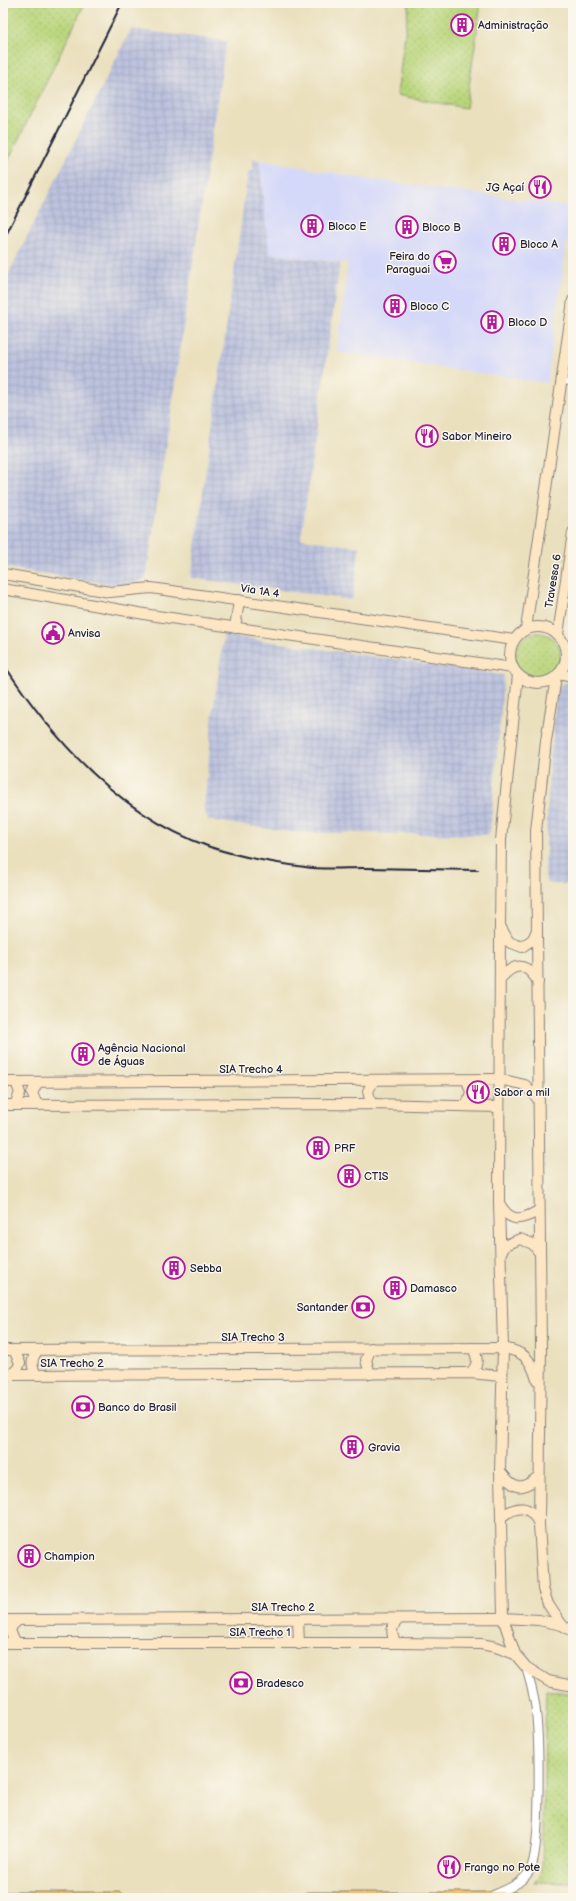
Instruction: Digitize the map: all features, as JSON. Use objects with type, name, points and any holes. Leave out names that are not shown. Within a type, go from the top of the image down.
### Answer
[{"type":"highway","points":[[3,1898],[118,1898]]},
{"type":"highway","points":[[308,1898],[515,1898]]},
{"type":"main road","points":[[526,629],[573,300]]},
{"type":"main road","name":"Travessa 6","points":[[558,634],[573,532]]},
{"type":"main road","name":"Via 1A 4","points":[[3,574],[110,592],[151,588],[514,640]]},
{"type":"main road","points":[[3,589],[235,628],[515,671]]},
{"type":"main road","points":[[235,628],[239,600]]},
{"type":"main road","points":[[573,677],[557,676],[546,682],[536,683],[526,681],[515,671],[510,659],[510,649],[514,640],[526,629],[543,627],[558,634],[569,646],[566,661],[557,676],[546,741],[536,831],[539,1100],[538,1211],[541,1396],[539,1524],[543,1589],[548,1604],[562,1626],[573,1632]]},
{"type":"main road","points":[[515,671],[502,840],[500,926],[499,1203],[503,1348],[501,1376],[500,1517],[503,1618],[515,1654],[526,1667],[548,1681],[573,1686]]},
{"type":"main road","points":[[500,926],[509,942],[516,946],[522,947],[533,940],[538,927]]},
{"type":"main road","points":[[500,979],[511,968],[518,966],[529,969],[538,982]]},
{"type":"main road","name":"SIA Trecho 4","points":[[3,1082],[499,1079],[525,1085],[539,1100]]},
{"type":"main road","points":[[371,1104],[368,1090],[374,1080]]},
{"type":"main road","points":[[467,1080],[471,1092],[467,1105]]},
{"type":"main road","points":[[15,1105],[20,1093],[16,1082]]},
{"type":"main road","points":[[37,1105],[32,1093],[38,1082]]},
{"type":"main road","points":[[3,1105],[371,1104],[499,1106]]},
{"type":"main road","points":[[499,1203],[508,1216],[514,1219],[522,1219],[538,1211]]},
{"type":"main road","points":[[501,1252],[506,1245],[520,1239],[533,1244],[539,1252]]},
{"type":"main road","points":[[370,1374],[366,1360],[372,1348]]},
{"type":"main road","points":[[470,1373],[475,1368],[477,1361],[473,1348]]},
{"type":"main road","name":"SIA Trecho 3","points":[[3,1350],[503,1348],[522,1354],[529,1360],[541,1396]]},
{"type":"main road","points":[[7,1375],[18,1368],[20,1363],[14,1350]]},
{"type":"main road","points":[[36,1375],[32,1362],[33,1357],[38,1350]]},
{"type":"main road","name":"SIA Trecho 2","points":[[7,1375],[470,1373],[501,1376]]},
{"type":"main road","points":[[500,1471],[508,1482],[518,1487],[530,1485],[539,1476]]},
{"type":"main road","points":[[500,1517],[512,1509],[523,1508],[531,1512],[539,1524]]},
{"type":"main road","name":"SIA Trecho 2","points":[[3,1620],[503,1618],[539,1620],[562,1626]]},
{"type":"main road","points":[[298,1619],[299,1644]]},
{"type":"main road","points":[[396,1643],[392,1632],[393,1626],[399,1619]]},
{"type":"main road","points":[[16,1643],[10,1631],[12,1626],[18,1620]]},
{"type":"main road","name":"SIA Trecho 1","points":[[3,1643],[483,1644],[515,1654]]},
{"type":"street","points":[[561,381],[573,383]]},
{"type":"street","points":[[488,1897],[519,1883],[529,1872],[535,1859],[537,1839],[537,1731],[534,1697],[526,1667]]},
{"type":"shaded area","points":[[131,29],[226,41],[146,578],[127,587],[3,567],[3,285]]},
{"type":"shaded area","points":[[252,158],[259,160],[269,254],[340,263],[301,539],[360,547],[352,600],[191,578],[248,172],[252,171]]},
{"type":"shaded area","points":[[259,160],[362,178],[572,207],[547,383],[337,352],[348,263],[269,254]]},
{"type":"shaded area","points":[[224,635],[504,675],[490,832],[487,835],[290,832],[208,820],[204,809],[213,712]]},
{"type":"shaded area","points":[[566,683],[573,684],[573,884],[551,884],[546,881],[545,872],[549,774],[557,689],[560,685]]},
{"type":"green space","points":[[3,3],[85,3],[3,171]]},
{"type":"green space","points":[[409,3],[481,3],[466,108],[397,95]]},
{"type":"green space","points":[[538,633],[551,637],[557,643],[561,656],[557,669],[551,675],[538,679],[525,675],[519,669],[515,656],[519,643],[525,637]]},
{"type":"green space","points":[[546,1690],[573,1694],[573,1883],[534,1882],[542,1872]]},
{"type":"railway","points":[[3,241],[122,3]]},
{"type":"railway","points":[[3,663],[44,720],[67,747],[92,772],[147,816],[178,833],[210,847],[269,862],[312,868],[478,870]]},
{"type":"place","name":"Administração","points":[[462,25]]},
{"type":"place","name":"JG Açaí","points":[[540,187]]},
{"type":"place","name":"Bloco E","points":[[312,226]]},
{"type":"place","name":"Bloco B","points":[[407,227]]},
{"type":"place","name":"Bloco A","points":[[504,244]]},
{"type":"place","name":"Feira do Paraguai","points":[[445,262]]},
{"type":"place","name":"Bloco C","points":[[395,306]]},
{"type":"place","name":"Bloco D","points":[[492,322]]},
{"type":"place","name":"Sabor Mineiro","points":[[427,436]]},
{"type":"place","name":"Anvisa","points":[[53,633]]},
{"type":"place","name":"Agência Nacional de Águas","points":[[83,1054]]},
{"type":"place","name":"Sabor a mil","points":[[478,1092]]},
{"type":"place","name":"PRF","points":[[318,1148]]},
{"type":"place","name":"CTIS","points":[[349,1176]]},
{"type":"place","name":"Sebba","points":[[174,1268]]},
{"type":"place","name":"Damasco","points":[[395,1288]]},
{"type":"place","name":"Santander","points":[[363,1307]]},
{"type":"place","name":"Banco do Brasil","points":[[83,1407]]},
{"type":"place","name":"Gravia","points":[[352,1447]]},
{"type":"place","name":"Champion","points":[[29,1556]]},
{"type":"place","name":"Bradesco","points":[[241,1683]]},
{"type":"place","name":"Frango no Pote","points":[[449,1867]]}]
